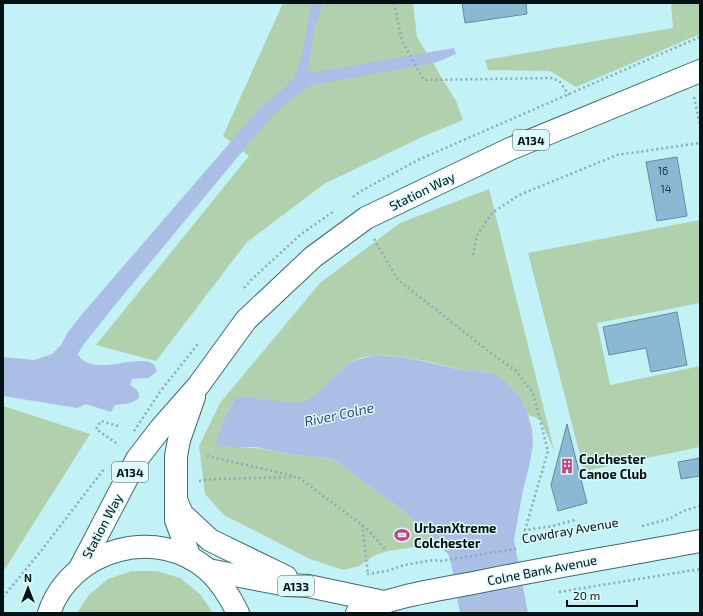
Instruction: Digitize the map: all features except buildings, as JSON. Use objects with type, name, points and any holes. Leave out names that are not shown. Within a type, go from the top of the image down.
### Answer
[{"type":"main road","name":"Station Way","points":[[79,570],[137,459],[161,428],[198,386],[246,320],[313,257],[366,218],[510,149],[695,73]]},
{"type":"main road","name":"Station Way","points":[[190,558],[176,520],[176,456],[179,440],[198,386]]},
{"type":"main road","points":[[176,499],[182,514],[210,540],[308,586]]},
{"type":"main road","name":"Colne Bank Avenue","points":[[357,613],[384,602],[443,589],[527,572],[700,541]]},
{"type":"main road","name":"A134","points":[[49,612],[60,590],[79,570],[103,554],[138,546],[161,548],[173,551],[190,558],[208,570],[225,588],[238,613]]},
{"type":"main road","name":"Colne Bank Avenue","points":[[208,570],[287,585],[308,586],[384,602]]},
{"type":"path","points":[[394,3],[402,41],[406,51],[424,80],[552,78],[560,82],[569,95]]},
{"type":"path","points":[[560,99],[654,56],[700,38]]},
{"type":"path","points":[[695,73],[700,126]]},
{"type":"path","points":[[473,255],[477,235],[492,213],[519,195],[616,155],[700,143]]},
{"type":"path","points":[[366,218],[376,243],[398,280],[491,354],[516,371],[533,393],[548,451],[525,530],[553,526],[575,520]]},
{"type":"path","points":[[130,437],[162,389]]},
{"type":"path","points":[[117,443],[96,429],[101,421],[118,426]]},
{"type":"path","points":[[207,456],[298,477],[361,524],[387,551]]},
{"type":"path","points":[[3,597],[41,551],[106,467]]},
{"type":"path","points":[[195,482],[213,479],[298,477]]},
{"type":"path","name":"Cowdray Avenue","points":[[638,528],[669,519],[700,506]]},
{"type":"path","name":"Cowdray Avenue","points":[[361,524],[368,574],[387,571],[404,564],[433,560],[440,561],[518,549]]},
{"type":"path","points":[[555,592],[700,569]]},
{"type":"green space","points":[[283,3],[413,3],[417,37],[456,101],[463,120],[422,137],[324,184],[247,242],[156,361],[96,345],[249,156],[223,136]]},
{"type":"green space","points":[[671,3],[700,3],[700,34],[576,87],[550,71],[488,70],[485,60],[673,28]]},
{"type":"green space","points":[[489,189],[554,450],[540,419],[528,415],[523,403],[495,374],[473,370],[465,371],[404,357],[371,356],[357,359],[346,366],[315,396],[305,402],[287,403],[256,398],[235,398],[225,417],[220,434],[234,448],[257,448],[295,455],[328,458],[338,462],[400,508],[438,544],[387,551],[373,556],[359,566],[343,570],[310,559],[224,515],[205,494],[199,446],[220,403],[320,283],[400,223]]},
{"type":"green space","points":[[700,220],[700,303],[597,323],[610,385],[700,366],[700,447],[584,471],[528,253]]},
{"type":"green space","points":[[3,406],[90,434],[3,572]]},
{"type":"green space","points":[[132,571],[157,571],[180,578],[200,594],[213,613],[77,613],[89,595],[108,579]]},
{"type":"water","points":[[311,3],[319,3],[308,69],[316,72],[454,48],[456,54],[435,63],[312,85],[302,91],[270,118],[111,310],[84,344],[78,354],[83,361],[92,364],[111,365],[147,361],[153,364],[157,372],[148,378],[132,379],[130,385],[138,391],[139,398],[131,403],[115,405],[111,412],[86,404],[77,408],[3,396],[3,357],[34,360],[52,354],[61,345],[68,332],[83,313],[259,109],[285,87],[293,78],[299,65],[304,45]]},
{"type":"water","name":"River Colne","points":[[376,355],[401,357],[465,371],[473,370],[495,374],[508,384],[523,403],[532,429],[533,444],[514,540],[528,613],[460,613],[448,554],[400,508],[338,462],[328,458],[295,455],[255,447],[234,448],[215,444],[225,417],[235,398],[254,398],[293,403],[306,401],[315,395],[348,364],[356,360]]},
{"type":"waterway","points":[[315,18],[319,3]]},
{"type":"place","name":"Colchester Canoe Club","points":[[567,466]]},
{"type":"place","name":"UrbanXtreme Colchester","points":[[402,535]]}]
